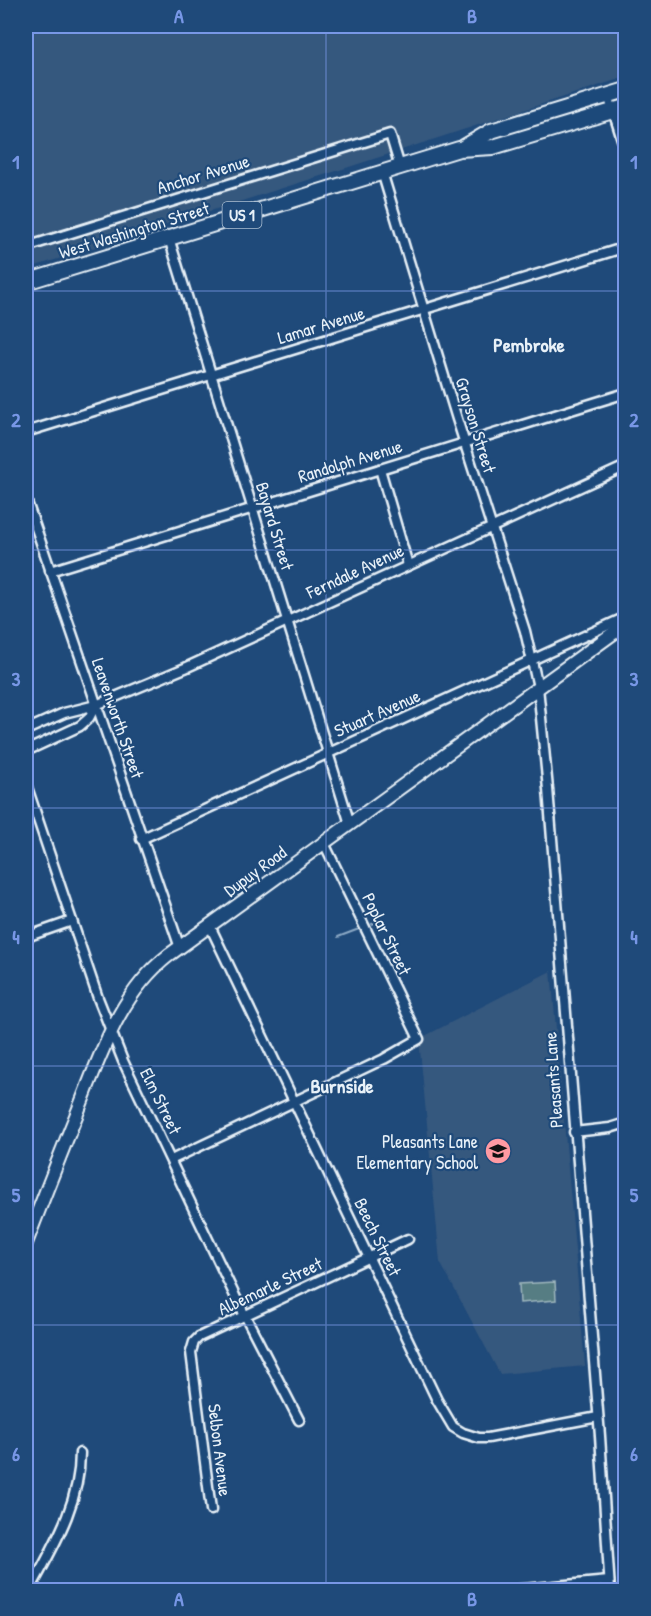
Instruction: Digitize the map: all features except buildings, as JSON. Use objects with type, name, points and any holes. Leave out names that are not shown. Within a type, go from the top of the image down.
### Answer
[{"type":"main road","name":"West Washington Street","points":[[459,150],[491,131],[626,90]]},
{"type":"main road","name":"West Washington Street","points":[[26,282],[382,172],[459,150],[493,147],[619,109]]},
{"type":"street","points":[[608,95],[619,109],[626,152]]},
{"type":"street","name":"Anchor Avenue","points":[[26,247],[390,134],[400,167]]},
{"type":"street","name":"Grayson Street","points":[[382,172],[532,659],[537,687]]},
{"type":"street","name":"Bayard Street","points":[[169,238],[350,824]]},
{"type":"street","name":"Lamar Avenue","points":[[26,432],[626,247]]},
{"type":"street","name":"Randolph Avenue","points":[[50,571],[626,393]]},
{"type":"street","name":"Ferndale Avenue","points":[[26,730],[64,713],[96,705],[185,668],[626,466]]},
{"type":"street","points":[[380,470],[408,565]]},
{"type":"street","name":"Leavenworth Street","points":[[26,499],[180,948]]},
{"type":"street","name":"Stuart Avenue","points":[[141,839],[626,617]]},
{"type":"street","name":"Dupuy Road","points":[[26,1243],[111,1031],[132,993],[145,976],[210,926],[626,624]]},
{"type":"street","name":"Pleasants Lane","points":[[537,687],[548,789],[610,1590]]},
{"type":"street","name":"Ferndale Avenue","points":[[26,751],[80,726],[89,718],[96,705]]},
{"type":"street","name":"Elm Street","points":[[26,784],[72,921],[123,1060],[246,1316],[299,1420]]},
{"type":"street","name":"Poplar Street","points":[[294,1100],[384,1059],[419,1040],[324,843]]},
{"type":"street","points":[[26,937],[72,921]]},
{"type":"street","name":"Beech Street","points":[[210,926],[437,1400],[453,1427],[463,1433],[488,1438],[598,1417]]},
{"type":"street","points":[[171,1160],[294,1100]]},
{"type":"street","points":[[574,1132],[626,1123]]},
{"type":"street","name":"Albemarle Street","points":[[196,1394],[191,1352],[194,1342],[199,1337],[408,1239]]},
{"type":"street","name":"Selbon Avenue","points":[[196,1394],[211,1510]]},
{"type":"street","points":[[30,1590],[70,1509],[78,1486],[80,1453]]},
{"type":"street","points":[[513,1590],[609,1581]]},
{"type":"shaded area","points":[[26,26],[625,26],[625,77],[26,269]]},
{"type":"shaded area","name":"Pleasants Lane Elementary School","points":[[551,971],[585,1366],[500,1374],[440,1262],[419,1039]]},
{"type":"green space","points":[[555,1282],[556,1300],[520,1303],[519,1284]]},
{"type":"waterway","points":[[372,924],[377,922]]},
{"type":"waterway","points":[[338,937],[359,929]]},
{"type":"place","name":"Pleasants Lane Elementary School","points":[[498,1151]]},
{"type":"district","name":"Pembroke","points":[[529,344]]},
{"type":"district","name":"Burnside","points":[[342,1085]]}]
